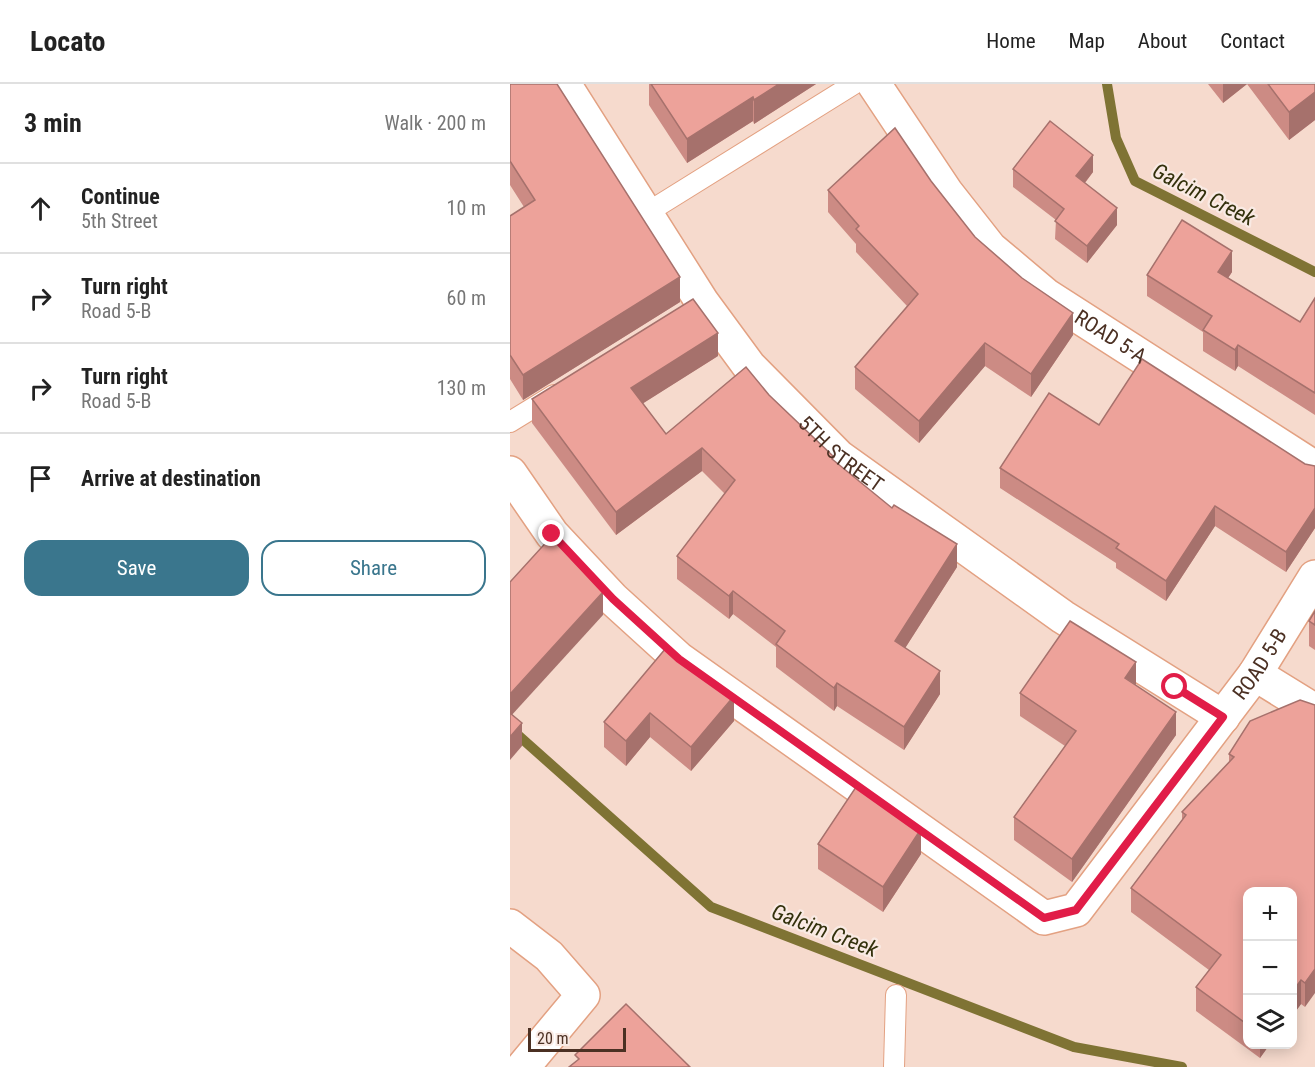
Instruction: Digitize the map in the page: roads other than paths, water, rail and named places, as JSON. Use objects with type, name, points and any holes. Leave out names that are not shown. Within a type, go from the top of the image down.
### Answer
[{"type":"street","name":"5TH STREET","points":[[564,84],[645,214],[692,309],[839,457],[1063,618],[1223,717]]},
{"type":"street","name":"ROAD 5-A","points":[[874,84],[946,192],[990,248],[1047,296],[1315,468]]},
{"type":"street","name":"ROAD 5-B","points":[[510,473],[552,534],[613,599],[679,659],[1044,918],[1076,910],[1255,674],[1315,577]]},
{"type":"street","points":[[1255,674],[1315,711]]},
{"type":"street","points":[[510,926],[549,956],[582,995],[523,1067]]},
{"type":"lane","points":[[645,214],[854,84]]},
{"type":"lane","points":[[510,422],[571,384]]},
{"type":"lane","points":[[894,1067],[897,995]]},
{"type":"waterway","name":"Galcim Creek","points":[[1107,84],[1116,138],[1135,181],[1315,272]]},
{"type":"waterway","name":"Galcim Creek","points":[[510,728],[711,907],[1074,1047],[1182,1067]]}]
